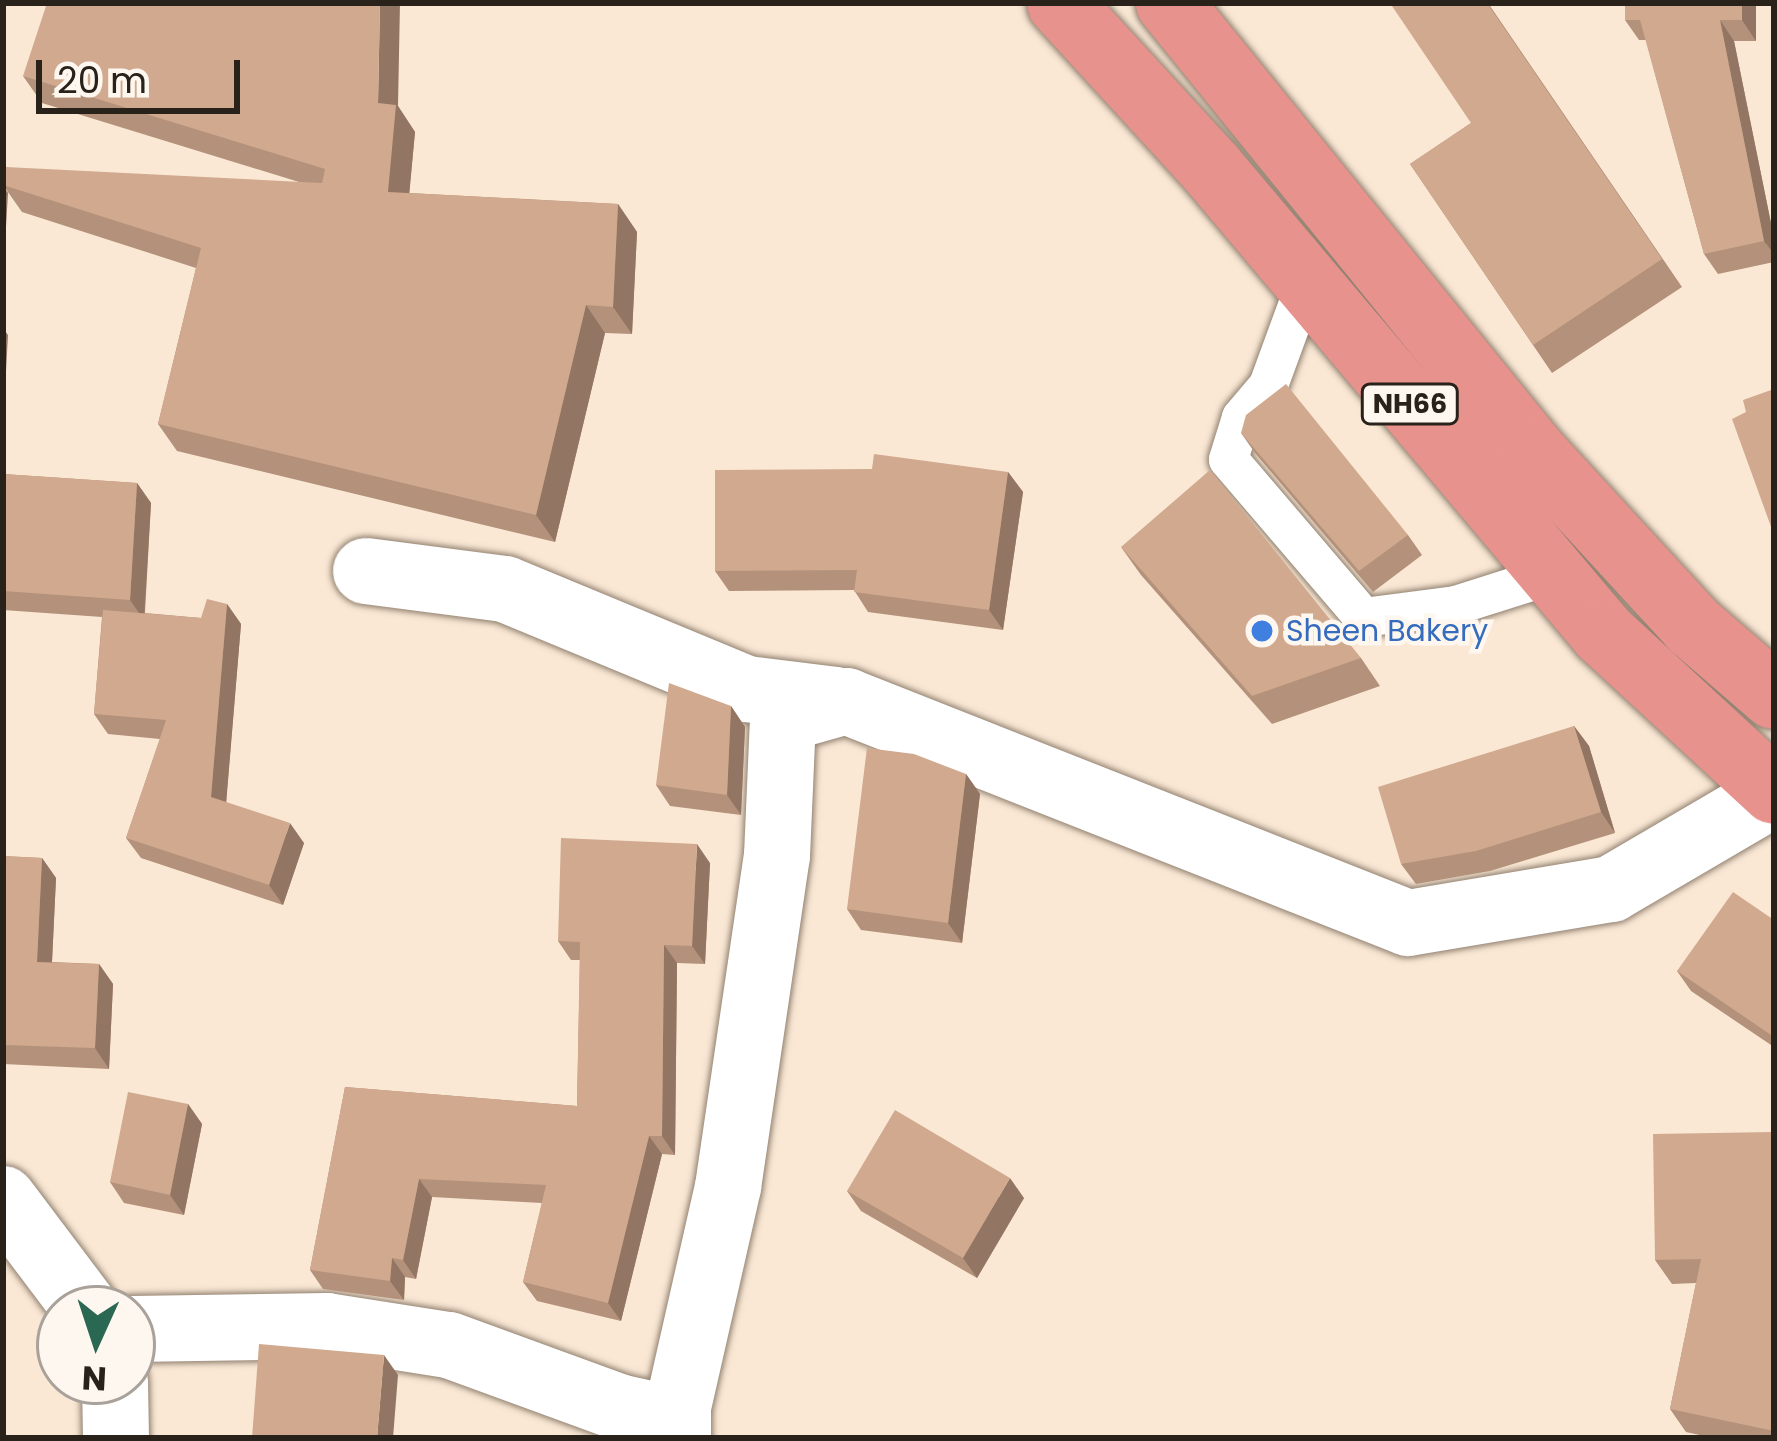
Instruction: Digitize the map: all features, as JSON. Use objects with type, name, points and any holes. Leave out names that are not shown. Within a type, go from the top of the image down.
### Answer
[{"type":"highway","name":"NH66","points":[[1060,3],[1306,281],[1604,634],[1764,799]]},
{"type":"highway","name":"NH66","points":[[1169,3],[1534,454],[1693,626],[1774,696]]},
{"type":"street","points":[[366,571],[505,589],[746,689],[846,701],[1408,923],[1611,889],[1764,799]]},
{"type":"street","points":[[156,1329],[327,1326],[448,1345],[618,1407],[678,1422],[728,1187],[777,856],[783,719],[846,701]]},
{"type":"street","points":[[3,1198],[68,1285]]},
{"type":"street","points":[[115,1405],[116,1438]]},
{"type":"lane","points":[[1306,281],[1268,386],[1241,417],[1228,459],[1242,476],[1363,617],[1455,605],[1553,574]]},
{"type":"building","points":[[47,3],[380,3],[378,103],[396,105],[388,192],[618,204],[613,307],[586,305],[536,515],[158,424],[201,248],[3,185],[6,167],[322,183],[325,169],[23,76]]},
{"type":"building","points":[[1390,3],[1487,3],[1662,259],[1533,345],[1410,164],[1471,123]]},
{"type":"building","points":[[1625,3],[1742,3],[1742,20],[1720,20],[1764,241],[1704,254],[1640,20],[1625,20]]},
{"type":"building","points":[[1286,384],[1408,535],[1359,571],[1241,433],[1246,415]]},
{"type":"building","points":[[1774,389],[1774,535],[1732,419],[1746,412],[1743,400]]},
{"type":"building","points":[[874,454],[1008,472],[989,610],[854,592],[857,570],[715,571],[715,470],[872,469]]},
{"type":"building","name":"Sheen Bakery","points":[[1210,470],[1361,658],[1252,696],[1121,547]]},
{"type":"building","points":[[3,474],[137,483],[130,600],[3,591]]},
{"type":"building","points":[[207,599],[227,604],[211,797],[290,823],[269,885],[126,838],[166,720],[94,714],[103,610],[201,618]]},
{"type":"building","points":[[669,683],[731,706],[727,795],[656,785]]},
{"type":"building","points":[[1574,726],[1601,812],[1476,851],[1401,864],[1378,787]]},
{"type":"building","points":[[867,748],[914,754],[966,774],[948,923],[847,909]]},
{"type":"building","points":[[561,838],[697,844],[692,946],[664,945],[662,1136],[649,1136],[608,1303],[523,1282],[546,1185],[419,1179],[403,1260],[392,1258],[390,1281],[310,1270],[345,1087],[577,1106],[580,942],[558,941]]},
{"type":"building","points":[[3,856],[42,858],[37,962],[99,964],[95,1048],[3,1045]]},
{"type":"building","points":[[1733,892],[1774,920],[1774,1037],[1677,971]]},
{"type":"building","points":[[128,1092],[188,1104],[170,1195],[110,1182]]},
{"type":"building","points":[[895,1110],[1010,1178],[963,1258],[847,1191]]},
{"type":"building","points":[[1774,1132],[1774,1431],[1670,1409],[1701,1259],[1655,1260],[1653,1134]]},
{"type":"building","points":[[259,1344],[384,1355],[377,1438],[252,1438]]},
{"type":"place","name":"Sheen Bakery","points":[[1262,631]]}]
